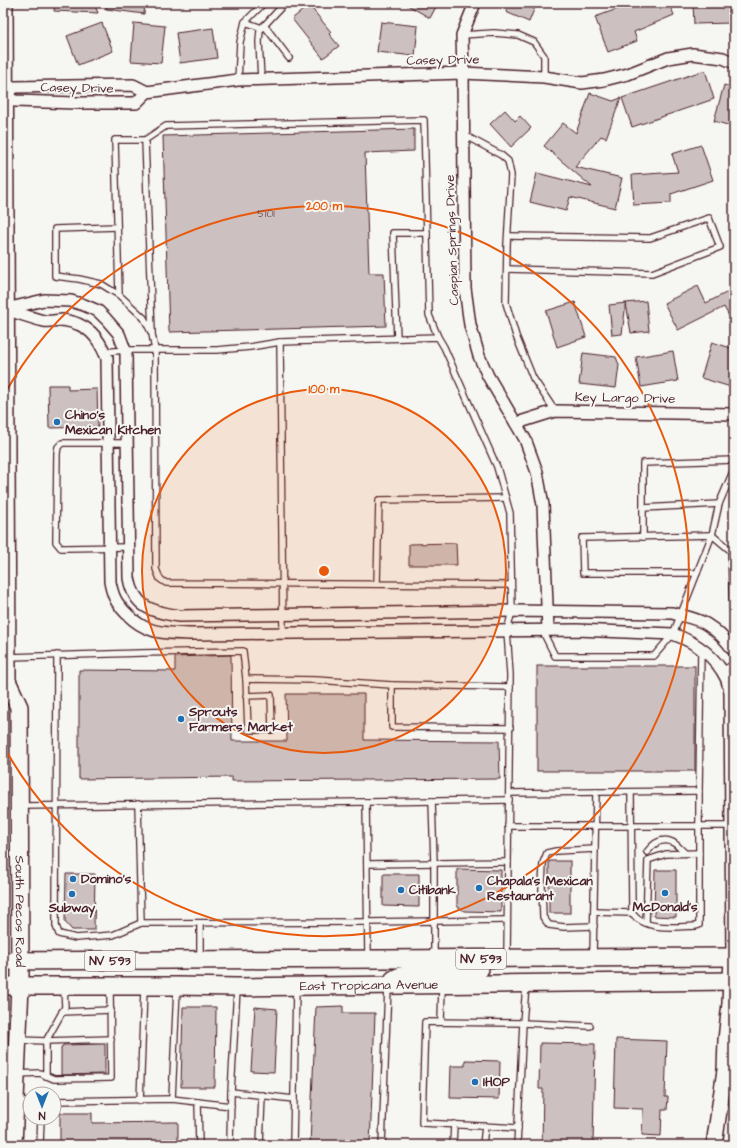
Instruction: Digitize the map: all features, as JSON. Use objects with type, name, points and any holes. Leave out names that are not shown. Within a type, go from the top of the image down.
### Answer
[{"type":"main road","name":"South Pecos Road","points":[[4,3],[5,686],[19,707],[20,806],[11,961],[11,986],[18,1040],[17,1074],[22,1097]]},
{"type":"main road","name":"East Tropicana Avenue","points":[[11,961],[733,957]]},
{"type":"main road","points":[[388,985],[395,978],[406,974],[495,967],[503,964],[507,958]]},
{"type":"main road","name":"East Tropicana Avenue","points":[[11,986],[177,986],[237,988],[733,981]]},
{"type":"main road","name":"South Pecos Road","points":[[14,1145],[22,1107]]},
{"type":"street","name":"Caspian Springs Drive","points":[[475,3],[462,35],[465,288],[470,326],[479,356],[488,376],[525,439],[537,472],[543,505],[548,611],[545,630]]},
{"type":"street","name":"Casey Drive","points":[[147,92],[136,103],[15,101],[4,96],[15,87],[133,85],[147,92],[238,80],[463,73],[544,77],[582,83],[604,80],[628,74],[668,58],[693,54],[722,58],[734,63]]},
{"type":"street","points":[[4,309],[44,300],[71,301],[98,311],[119,334],[126,353],[128,547],[130,588],[138,600],[151,610],[163,614],[179,616],[512,611],[672,613],[706,624],[734,651]]},
{"type":"street","points":[[4,309],[46,321],[62,320],[80,324],[95,336],[105,352],[107,358],[110,582],[112,594],[120,607],[134,623],[149,630],[164,633],[577,630],[673,634],[685,638],[702,649],[716,661],[726,678],[730,693],[733,826],[733,981],[726,1040],[725,1070],[714,1145]]},
{"type":"street","name":"Key Largo Drive","points":[[517,424],[555,411],[734,414]]},
{"type":"street","points":[[725,1070],[734,1057]]},
{"type":"lane","points":[[238,80],[240,42],[245,22],[264,3]]},
{"type":"lane","points":[[260,79],[260,30],[285,3]]},
{"type":"lane","points":[[245,22],[263,27],[290,58]]},
{"type":"lane","points":[[462,35],[494,33],[518,35],[534,42],[544,56],[544,77]]},
{"type":"lane","points":[[119,294],[115,140],[145,140],[166,126],[424,120],[429,315],[497,467],[510,512],[512,611],[507,631],[510,675],[507,958]]},
{"type":"lane","points":[[464,135],[501,155],[508,161],[511,175],[506,303],[516,336],[533,378],[555,411]]},
{"type":"lane","points":[[145,140],[152,334],[155,350],[156,569],[160,579],[166,583],[511,585]]},
{"type":"lane","points":[[507,269],[652,273],[720,247],[709,218],[650,238],[508,236]]},
{"type":"lane","points":[[117,227],[54,229],[54,276],[79,279],[101,284],[119,294],[144,318],[152,334]]},
{"type":"lane","points":[[397,338],[394,233],[427,233]]},
{"type":"lane","points":[[105,352],[125,350],[217,350],[280,342],[438,337]]},
{"type":"lane","points":[[280,342],[283,633]]},
{"type":"lane","points":[[127,442],[62,443],[58,447],[56,542],[61,548],[128,547]]},
{"type":"lane","points":[[643,537],[643,463],[734,460]]},
{"type":"lane","points":[[545,630],[555,656],[654,656],[673,634],[712,535],[719,504],[734,468]]},
{"type":"lane","points":[[377,584],[378,500],[506,498]]},
{"type":"lane","points":[[643,508],[719,504]]},
{"type":"lane","points":[[697,573],[582,573],[582,538],[712,535],[731,551],[733,616]]},
{"type":"lane","points":[[631,792],[630,826],[632,913],[635,918],[646,923],[664,927],[699,925],[699,791],[702,649]]},
{"type":"lane","points":[[6,652],[57,655],[243,651],[246,679],[246,696],[248,730],[272,730],[271,695],[246,696]]},
{"type":"lane","points":[[57,655],[56,926],[59,934],[76,938],[113,935],[141,923],[507,920]]},
{"type":"lane","points":[[722,671],[734,664]]},
{"type":"lane","points":[[246,679],[316,680],[392,685],[510,687]]},
{"type":"lane","points":[[392,685],[392,727],[510,728]]},
{"type":"lane","points":[[509,793],[699,791]]},
{"type":"lane","points":[[593,958],[596,792]]},
{"type":"lane","points":[[20,806],[509,800]]},
{"type":"lane","points":[[432,801],[434,863],[434,959]]},
{"type":"lane","points":[[366,802],[368,959]]},
{"type":"lane","points":[[138,804],[141,923]]},
{"type":"lane","points":[[508,826],[733,826]]},
{"type":"lane","points":[[647,852],[652,844],[662,840],[672,842],[685,853]]},
{"type":"lane","points":[[594,926],[564,927],[549,925],[543,917],[542,889],[543,863],[547,853],[556,851],[595,849]]},
{"type":"lane","points":[[646,923],[648,860],[666,854],[699,853]]},
{"type":"lane","points":[[367,864],[508,862]]},
{"type":"lane","points":[[594,912],[632,913]]},
{"type":"lane","points":[[200,923],[200,960]]},
{"type":"lane","points":[[517,1145],[526,984]]},
{"type":"lane","points":[[382,1145],[388,985]]},
{"type":"lane","points":[[441,1022],[442,985]]},
{"type":"lane","points":[[46,1076],[46,1041],[65,1007],[64,986]]},
{"type":"lane","points":[[17,1074],[40,1073],[54,1079],[111,1078],[110,986]]},
{"type":"lane","points":[[140,1101],[144,986]]},
{"type":"lane","points":[[172,1099],[177,986]]},
{"type":"lane","points":[[293,1145],[296,987]]},
{"type":"lane","points":[[230,1145],[237,988]]},
{"type":"lane","points":[[62,1012],[111,1010]]},
{"type":"lane","points":[[518,1128],[422,1123],[425,1022],[523,1023],[590,1026]]},
{"type":"lane","points":[[18,1040],[46,1041],[111,1039]]},
{"type":"lane","points":[[232,1092],[294,1099]]},
{"type":"lane","points":[[260,1145],[262,1095]]},
{"type":"lane","points":[[62,1101],[140,1101],[172,1099],[231,1106]]},
{"type":"lane","points":[[198,1102],[199,1145]]},
{"type":"lane","points":[[453,1145],[454,1124]]},
{"type":"lane","points":[[40,1145],[41,1126]]},
{"type":"lane","points":[[483,1145],[485,1126]]},
{"type":"building","points":[[55,3],[94,3],[98,13],[54,11]]},
{"type":"building","points":[[106,3],[145,3],[144,14],[106,9]]},
{"type":"building","points":[[404,3],[438,3],[430,18]]},
{"type":"building","points":[[509,3],[524,3],[535,7],[529,22],[506,12]]},
{"type":"building","points":[[634,3],[669,3],[674,15],[634,32],[637,41],[608,52],[595,17]]},
{"type":"building","points":[[693,3],[731,3],[731,23],[694,24]]},
{"type":"building","points":[[309,5],[331,32],[329,34],[339,46],[323,58],[292,19]]},
{"type":"building","points":[[381,22],[418,26],[415,56],[377,52]]},
{"type":"building","points":[[102,23],[113,51],[78,65],[67,36]]},
{"type":"building","points":[[134,23],[165,26],[161,63],[131,61]]},
{"type":"building","points":[[213,28],[217,58],[180,63],[176,33]]},
{"type":"building","points":[[705,70],[714,99],[632,127],[622,98]]},
{"type":"building","points":[[724,85],[734,88],[734,127],[714,121]]},
{"type":"building","points":[[590,93],[613,101],[621,98],[606,138],[601,136],[575,167],[622,178],[615,208],[570,197],[566,211],[530,202],[537,173],[592,187],[544,146],[563,123],[576,133]]},
{"type":"building","points":[[505,110],[515,121],[520,116],[531,128],[511,147],[490,124]]},
{"type":"building","points":[[414,129],[414,151],[365,153],[369,273],[384,273],[386,326],[169,332],[163,136]]},
{"type":"building","points":[[701,145],[713,180],[671,194],[671,203],[634,205],[632,175],[678,172],[672,154]]},
{"type":"building","points":[[698,286],[706,303],[734,289],[734,325],[724,307],[678,330],[664,303]]},
{"type":"building","points":[[646,301],[649,331],[631,333],[626,303]]},
{"type":"building","points":[[575,302],[586,337],[557,347],[546,311]]},
{"type":"building","points":[[626,303],[622,334],[612,335],[609,305]]},
{"type":"building","points":[[712,342],[734,349],[734,376],[731,387],[701,378]]},
{"type":"building","points":[[673,351],[678,381],[641,387],[636,357]]},
{"type":"building","points":[[583,353],[616,357],[619,365],[616,388],[579,384]]},
{"type":"building","points":[[48,385],[68,385],[68,390],[97,389],[98,427],[49,428]]},
{"type":"building","points":[[456,543],[457,565],[409,565],[409,544]]},
{"type":"building","points":[[231,655],[232,741],[287,741],[286,694],[364,694],[364,740],[499,741],[500,779],[232,781],[232,777],[79,779],[79,670],[175,671],[175,657]]},
{"type":"building","points":[[537,666],[695,666],[695,771],[537,771]]},
{"type":"building","points":[[549,861],[570,861],[570,913],[549,913]]},
{"type":"building","name":"Chapala's Mexican Restaurant","points":[[457,869],[501,870],[501,912],[464,911],[457,906]]},
{"type":"building","name":"McDonald's","points":[[655,870],[676,870],[676,917],[654,916]]},
{"type":"building","points":[[66,874],[95,874],[94,930],[72,930],[65,922]]},
{"type":"building","name":"Citibank","points":[[383,874],[419,874],[419,907],[383,906]]},
{"type":"building","points":[[343,1006],[343,1013],[375,1013],[370,1145],[310,1145],[316,1007]]},
{"type":"building","points":[[183,1007],[216,1007],[215,1087],[181,1087]]},
{"type":"building","points":[[255,1007],[277,1009],[274,1072],[251,1071]]},
{"type":"building","points":[[616,1039],[667,1041],[665,1097],[668,1097],[667,1110],[662,1110],[661,1136],[642,1135],[643,1109],[614,1108]]},
{"type":"building","points":[[540,1043],[595,1044],[593,1145],[542,1145],[543,1089],[539,1089]]},
{"type":"building","points":[[105,1044],[105,1074],[61,1075],[61,1047],[63,1045]]},
{"type":"building","name":"IHOP","points":[[465,1060],[500,1061],[499,1099],[450,1098],[451,1066],[465,1066]]},
{"type":"building","points":[[62,1113],[92,1113],[92,1123],[178,1122],[178,1145],[60,1145]]},
{"type":"place","name":"Chino's Mexican Kitchen","points":[[57,422]]},
{"type":"place","name":"Sprouts Farmers Market","points":[[181,719]]},
{"type":"place","name":"Domino's","points":[[73,879]]},
{"type":"place","name":"Chapala's Mexican Restaurant","points":[[479,888]]},
{"type":"place","name":"Citibank","points":[[401,890]]},
{"type":"place","name":"McDonald's","points":[[665,893]]},
{"type":"place","name":"Subway","points":[[72,894]]},
{"type":"place","name":"IHOP","points":[[475,1082]]}]
